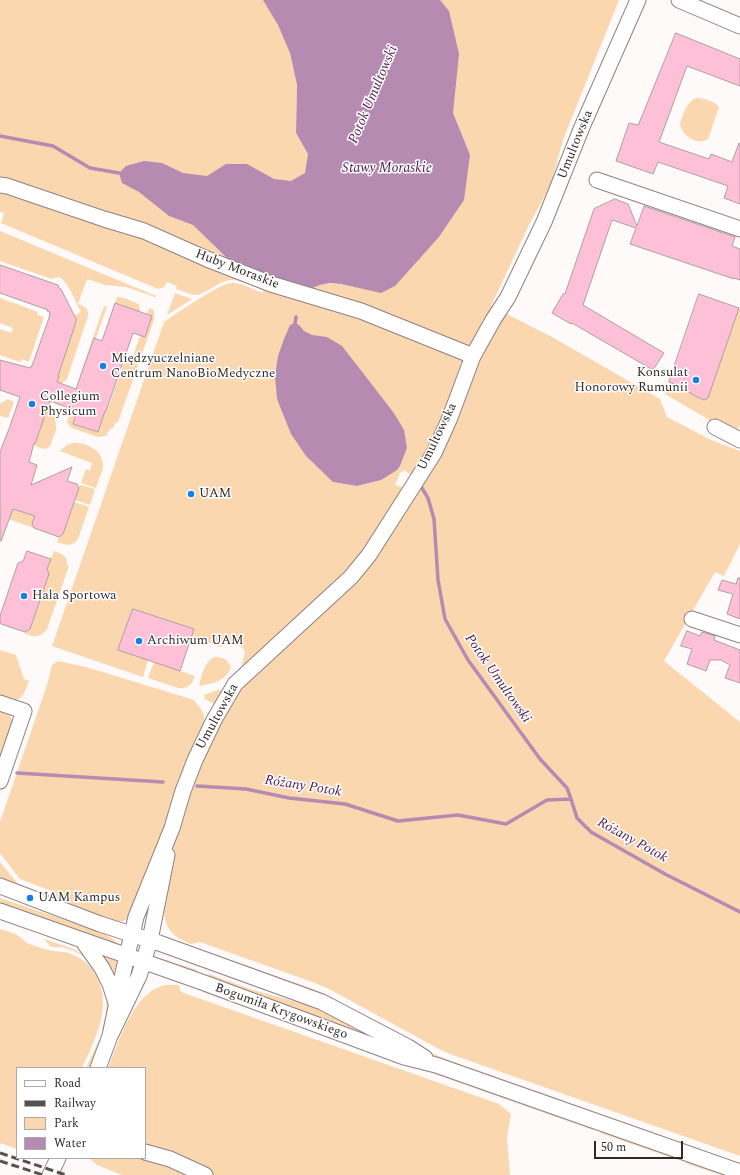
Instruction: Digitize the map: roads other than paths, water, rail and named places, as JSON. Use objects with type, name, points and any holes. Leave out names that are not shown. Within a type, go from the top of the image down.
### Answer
[{"type":"street","name":"Umultowska","points":[[110,1036],[136,917],[172,828],[183,791],[195,760],[214,720],[235,684],[351,577],[369,555],[434,453],[449,420],[473,356],[508,297],[544,222],[582,127],[638,0]]},
{"type":"street","points":[[678,0],[740,26]]},
{"type":"street","points":[[596,180],[740,229]]},
{"type":"street","name":"Huby Moraskie","points":[[0,185],[144,231],[207,260],[271,284],[361,310],[473,356]]},
{"type":"street","points":[[714,427],[740,440]]},
{"type":"street","points":[[692,619],[740,635]]},
{"type":"street","points":[[0,703],[24,711],[0,781]]},
{"type":"street","name":"Umultowska","points":[[98,1067],[110,1036],[139,976],[144,962],[150,940],[172,828]]},
{"type":"street","name":"Bogumiła Krygowskiego","points":[[0,886],[100,924],[150,940],[322,1002],[408,1047],[436,1065]]},
{"type":"street","name":"Bogumiła Krygowskiego","points":[[0,911],[144,962],[382,1050],[436,1065],[740,1172]]},
{"type":"street","points":[[82,940],[102,968],[110,984],[116,1005]]},
{"type":"street","points":[[146,1152],[170,1159],[205,1175]]},
{"type":"street","points":[[50,1175],[58,1159]]},
{"type":"water","name":"Stawy Moraskie","points":[[263,0],[440,0],[449,11],[459,54],[453,113],[470,155],[464,200],[439,237],[395,286],[381,293],[330,283],[310,289],[244,268],[226,257],[193,225],[169,216],[139,192],[122,183],[119,173],[126,166],[144,161],[162,163],[183,173],[207,176],[226,164],[247,164],[274,179],[291,181],[305,173],[308,154],[296,133],[297,85],[290,53],[278,25]]},
{"type":"water","points":[[295,323],[304,331],[312,335],[327,337],[342,346],[394,413],[404,430],[407,448],[400,466],[397,470],[381,480],[357,486],[333,482],[306,456],[291,434],[277,399],[275,376],[278,356],[284,339],[290,325]]},
{"type":"waterway","points":[[0,136],[53,146],[90,168],[119,173]]},
{"type":"waterway","name":"Potok Umultowski","points":[[295,327],[296,317]]},
{"type":"waterway","name":"Potok Umultowski","points":[[422,488],[428,498],[434,519],[438,580],[445,619],[468,660],[540,759],[567,788],[571,799]]},
{"type":"waterway","name":"Różany Potok","points":[[17,773],[163,782]]},
{"type":"waterway","name":"Różany Potok","points":[[197,786],[246,789],[289,798],[345,804],[398,821],[458,815],[506,824],[547,800],[571,799],[577,818],[591,832],[665,874],[740,912]]},
{"type":"railway","points":[[0,1153],[16,1158]]},
{"type":"railway","points":[[18,1159],[66,1175]]},
{"type":"railway","points":[[0,1161],[43,1175]]},
{"type":"place","name":"Międzyuczelniane Centrum NanoBioMedyczne","points":[[103,366]]},
{"type":"place","name":"Konsulat Honorowy Rumunii","points":[[696,380]]},
{"type":"place","name":"Collegium Physicum","points":[[32,404]]},
{"type":"place","name":"UAM","points":[[191,494]]},
{"type":"place","name":"Hala Sportowa","points":[[24,596]]},
{"type":"place","name":"Archiwum UAM","points":[[139,641]]},
{"type":"place","name":"UAM Kampus","points":[[30,898]]}]
